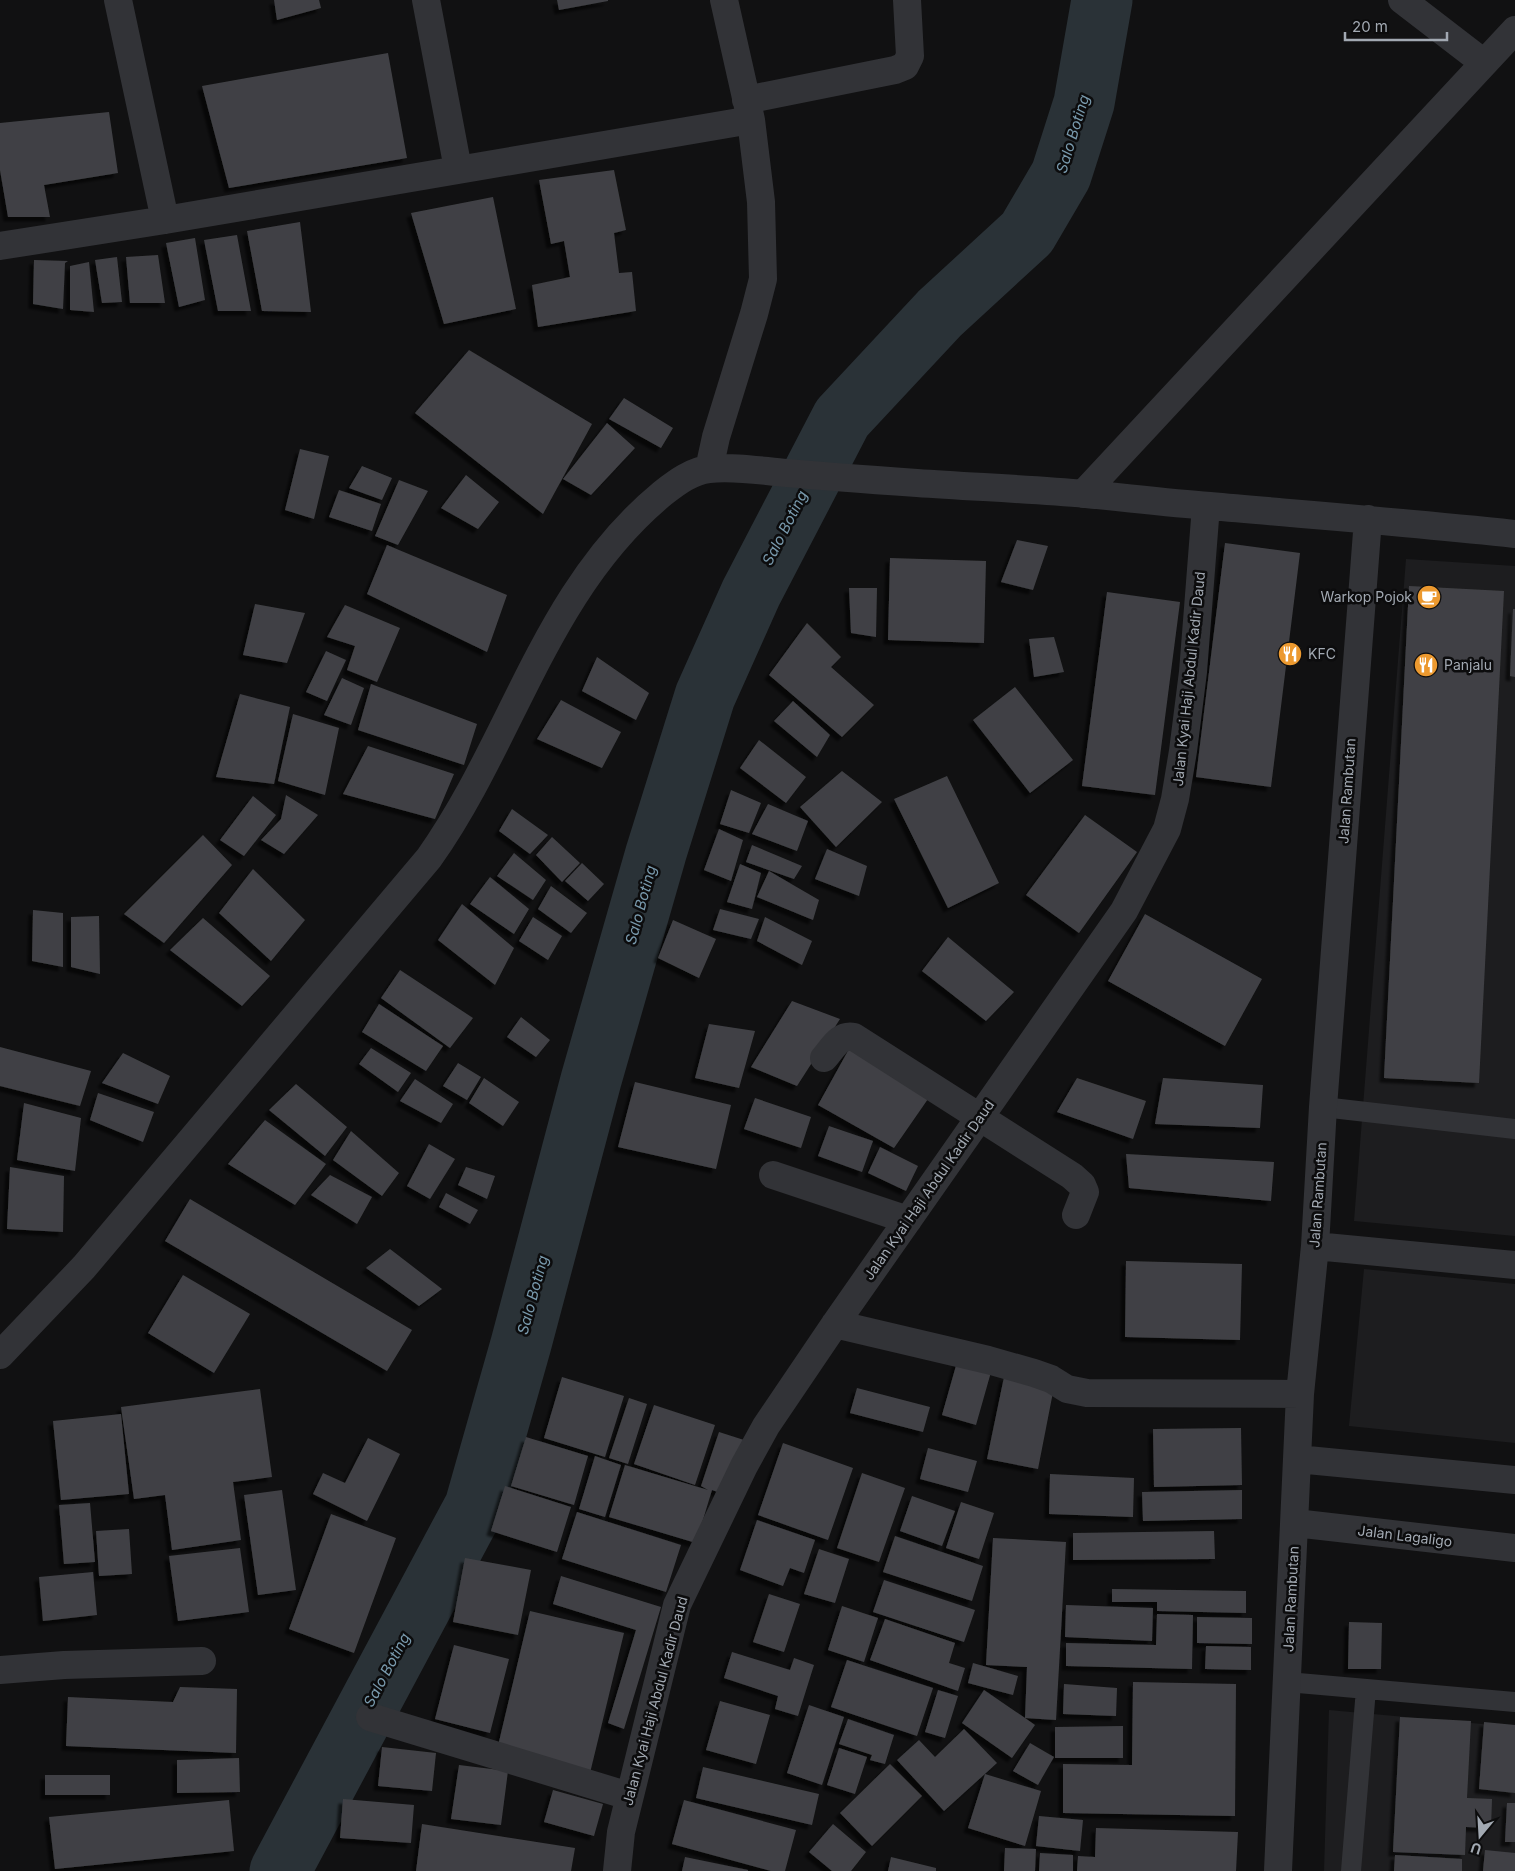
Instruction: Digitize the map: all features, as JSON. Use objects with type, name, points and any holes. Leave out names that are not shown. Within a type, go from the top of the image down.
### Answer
[{"type":"street","points":[[118,0],[165,220]]},
{"type":"street","points":[[426,0],[458,169]]},
{"type":"street","points":[[709,469],[716,437],[763,279],[761,202],[749,110],[724,0]]},
{"type":"street","points":[[0,246],[165,220],[458,169],[749,110],[905,66],[910,56],[907,0]]},
{"type":"street","points":[[1402,0],[1484,63]]},
{"type":"street","points":[[1083,494],[1515,30]]},
{"type":"street","points":[[0,1355],[84,1267],[429,858],[451,827],[479,777],[554,627],[590,571],[628,525],[664,492],[693,473],[709,469],[752,470],[868,480],[1083,494],[1206,506],[1368,518],[1515,534]]},
{"type":"street","name":"Jalan Kyai Haji Abdul Kadir Daud","points":[[617,1871],[621,1832],[629,1796],[677,1605],[740,1475],[766,1426],[835,1324],[1124,912],[1167,829],[1175,799],[1183,751],[1193,672],[1206,506]]},
{"type":"street","name":"Jalan Rambutan","points":[[1278,1871],[1300,1394],[1315,1246],[1368,518]]},
{"type":"street","points":[[824,1058],[839,1040],[844,1037],[854,1037],[1072,1176],[1082,1185],[1085,1192],[1076,1215]]},
{"type":"street","points":[[773,1175],[908,1220]]},
{"type":"street","points":[[1315,1246],[1515,1265]]},
{"type":"street","points":[[835,1324],[988,1360],[1051,1379],[1067,1389],[1088,1393],[1300,1394]]},
{"type":"street","points":[[1297,1459],[1515,1480]]},
{"type":"street","name":"Jalan Lagaligo","points":[[1295,1523],[1515,1548]]},
{"type":"street","points":[[0,1670],[202,1661]]},
{"type":"street","points":[[370,1716],[629,1796]]},
{"type":"lane","points":[[1324,1107],[1515,1129]]},
{"type":"lane","points":[[1287,1682],[1515,1702]]},
{"type":"lane","points":[[1351,1871],[1366,1689]]},
{"type":"shaded area","points":[[1406,559],[1515,566],[1515,1236],[1354,1221]]},
{"type":"shaded area","points":[[1364,1269],[1515,1284],[1515,1443],[1349,1426]]},
{"type":"shaded area","points":[[1329,1710],[1515,1727],[1515,1871],[1324,1871]]},
{"type":"building","points":[[274,0],[319,0],[321,8],[277,20]]},
{"type":"building","points":[[557,0],[608,0],[608,1],[559,10]]},
{"type":"building","points":[[388,53],[407,158],[229,188],[202,86]]},
{"type":"building","points":[[109,112],[118,173],[44,185],[50,217],[8,217],[0,170],[0,123]]},
{"type":"building","points":[[614,170],[626,230],[614,233],[619,273],[632,272],[636,311],[538,327],[532,285],[570,277],[564,241],[551,244],[539,180]]},
{"type":"building","points":[[493,197],[516,309],[444,324],[411,213]]},
{"type":"building","points":[[300,222],[311,312],[262,311],[247,231]]},
{"type":"building","points":[[237,235],[251,311],[218,311],[204,240]]},
{"type":"building","points":[[195,238],[205,300],[179,307],[166,243]]},
{"type":"building","points":[[158,255],[165,303],[130,303],[126,257]]},
{"type":"building","points":[[117,257],[122,302],[102,303],[95,260]]},
{"type":"building","points":[[34,260],[68,261],[65,263],[63,309],[33,304]]},
{"type":"building","points":[[89,262],[94,312],[70,310],[70,266]]},
{"type":"building","points":[[469,350],[592,424],[543,514],[415,413]]},
{"type":"building","points":[[624,398],[673,428],[661,448],[609,419]]},
{"type":"building","points":[[607,423],[635,448],[591,495],[563,479]]},
{"type":"building","points":[[300,449],[329,456],[314,519],[285,510]]},
{"type":"building","points":[[362,466],[392,478],[382,500],[349,488]]},
{"type":"building","points":[[466,475],[499,502],[478,529],[441,508]]},
{"type":"building","points":[[399,480],[428,491],[398,545],[375,536]]},
{"type":"building","points":[[339,490],[381,504],[372,531],[329,517]]},
{"type":"building","points":[[1017,540],[1048,546],[1033,590],[1001,582]]},
{"type":"building","points":[[1225,543],[1300,553],[1271,787],[1196,777]]},
{"type":"building","points":[[387,545],[507,595],[487,652],[367,594]]},
{"type":"building","points":[[890,558],[986,561],[984,643],[888,640]]},
{"type":"building","points":[[1409,586],[1504,591],[1479,1083],[1384,1078]]},
{"type":"building","points":[[849,588],[877,588],[876,637],[851,633]]},
{"type":"building","points":[[1107,592],[1180,602],[1155,795],[1082,786]]},
{"type":"building","points":[[255,604],[305,613],[287,663],[243,655]]},
{"type":"building","points":[[345,605],[400,628],[377,682],[347,670],[355,646],[327,637]]},
{"type":"building","points":[[1513,609],[1515,609],[1515,677],[1510,676]]},
{"type":"building","points":[[807,623],[841,657],[831,667],[874,705],[842,737],[769,675]]},
{"type":"building","points":[[1054,637],[1064,672],[1034,677],[1029,639]]},
{"type":"building","points":[[326,651],[346,660],[327,701],[306,692]]},
{"type":"building","points":[[597,657],[649,693],[636,720],[582,691]]},
{"type":"building","points":[[342,678],[364,688],[351,725],[324,715]]},
{"type":"building","points":[[371,684],[477,724],[464,765],[358,730]]},
{"type":"building","points":[[1015,687],[1073,760],[1030,793],[973,720]]},
{"type":"building","points":[[240,694],[290,707],[274,784],[216,777]]},
{"type":"building","points":[[561,700],[621,732],[602,768],[537,739]]},
{"type":"building","points":[[793,701],[830,735],[817,757],[774,721]]},
{"type":"building","points":[[293,714],[339,728],[325,795],[278,781]]},
{"type":"building","points":[[759,740],[806,777],[786,803],[740,768]]},
{"type":"building","points":[[368,746],[454,774],[435,819],[343,794]]},
{"type":"building","points":[[842,771],[882,802],[836,847],[800,807]]},
{"type":"building","points":[[947,776],[999,883],[948,908],[894,799]]},
{"type":"building","points":[[731,790],[761,803],[749,833],[720,824]]},
{"type":"building","points":[[286,795],[318,815],[284,854],[261,840],[281,819]]},
{"type":"building","points":[[253,796],[276,815],[244,856],[220,840]]},
{"type":"building","points":[[768,804],[808,821],[797,851],[752,834]]},
{"type":"building","points":[[512,809],[548,835],[530,854],[499,831]]},
{"type":"building","points":[[1085,815],[1137,852],[1079,933],[1026,895]]},
{"type":"building","points":[[719,829],[743,840],[731,881],[704,870]]},
{"type":"building","points":[[203,835],[232,865],[164,943],[124,914]]},
{"type":"building","points":[[552,837],[580,863],[562,882],[536,855]]},
{"type":"building","points":[[752,845],[802,866],[794,879],[746,862]]},
{"type":"building","points":[[827,849],[867,866],[859,896],[815,879]]},
{"type":"building","points":[[514,853],[546,880],[533,900],[497,876]]},
{"type":"building","points":[[582,863],[604,884],[588,901],[565,881]]},
{"type":"building","points":[[740,864],[761,873],[752,909],[727,902]]},
{"type":"building","points":[[253,869],[305,920],[271,961],[219,913]]},
{"type":"building","points":[[769,871],[819,900],[813,920],[757,897]]},
{"type":"building","points":[[490,877],[529,909],[514,934],[470,904]]},
{"type":"building","points":[[551,886],[587,913],[571,933],[538,909]]},
{"type":"building","points":[[462,904],[514,948],[495,985],[438,940]]},
{"type":"building","points":[[720,909],[759,919],[751,939],[713,930]]},
{"type":"building","points":[[33,910],[63,913],[63,967],[32,961]]},
{"type":"building","points":[[1145,914],[1262,979],[1225,1046],[1108,981]]},
{"type":"building","points":[[99,916],[100,974],[71,967],[71,917]]},
{"type":"building","points":[[533,917],[562,936],[548,960],[519,941]]},
{"type":"building","points":[[765,917],[812,941],[802,965],[757,941]]},
{"type":"building","points":[[203,918],[270,976],[242,1006],[170,950]]},
{"type":"building","points":[[673,920],[716,939],[699,978],[658,958]]},
{"type":"building","points":[[948,937],[1014,992],[986,1021],[922,971]]},
{"type":"building","points":[[400,970],[473,1018],[450,1048],[381,998]]},
{"type":"building","points":[[792,1001],[840,1019],[797,1086],[751,1067]]},
{"type":"building","points":[[379,1004],[443,1046],[426,1071],[362,1032]]},
{"type":"building","points":[[521,1017],[550,1040],[536,1057],[507,1037]]},
{"type":"building","points":[[709,1024],[755,1031],[739,1088],[695,1078]]},
{"type":"building","points":[[0,1047],[91,1071],[80,1106],[0,1086]]},
{"type":"building","points":[[371,1048],[411,1073],[398,1092],[359,1064]]},
{"type":"building","points":[[849,1049],[928,1099],[894,1148],[818,1105]]},
{"type":"building","points":[[123,1053],[170,1076],[158,1104],[102,1083]]},
{"type":"building","points":[[458,1063],[481,1077],[467,1100],[443,1086]]},
{"type":"building","points":[[484,1078],[519,1102],[503,1126],[469,1103]]},
{"type":"building","points":[[1077,1078],[1146,1101],[1133,1139],[1057,1112]]},
{"type":"building","points":[[1163,1078],[1263,1085],[1260,1128],[1155,1124]]},
{"type":"building","points":[[415,1079],[453,1104],[441,1123],[400,1101]]},
{"type":"building","points":[[635,1082],[731,1105],[716,1169],[618,1147]]},
{"type":"building","points":[[296,1084],[347,1127],[325,1156],[269,1110]]},
{"type":"building","points":[[98,1093],[154,1112],[143,1142],[90,1120]]},
{"type":"building","points":[[755,1098],[811,1117],[801,1148],[744,1129]]},
{"type":"building","points":[[24,1103],[81,1118],[75,1171],[17,1160]]},
{"type":"building","points":[[265,1120],[326,1164],[295,1205],[228,1164]]},
{"type":"building","points":[[829,1126],[873,1141],[862,1172],[818,1156]]},
{"type":"building","points":[[351,1131],[399,1173],[382,1196],[333,1160]]},
{"type":"building","points":[[429,1144],[455,1159],[430,1199],[407,1186]]},
{"type":"building","points":[[880,1147],[918,1166],[906,1191],[868,1173]]},
{"type":"building","points":[[1126,1154],[1274,1162],[1271,1201],[1129,1188]]},
{"type":"building","points":[[10,1167],[64,1176],[63,1232],[7,1229]]},
{"type":"building","points":[[466,1167],[495,1176],[487,1199],[458,1185]]},
{"type":"building","points":[[330,1175],[372,1197],[357,1224],[311,1195]]},
{"type":"building","points":[[446,1193],[478,1210],[470,1224],[439,1207]]},
{"type":"building","points":[[190,1199],[412,1330],[387,1371],[165,1241]]},
{"type":"building","points":[[390,1249],[442,1289],[419,1306],[366,1268]]},
{"type":"building","points":[[1126,1261],[1242,1264],[1240,1340],[1125,1337]]},
{"type":"building","points":[[183,1275],[250,1314],[214,1373],[148,1333]]},
{"type":"building","points":[[959,1355],[993,1365],[976,1425],[942,1415]]},
{"type":"building","points":[[562,1377],[624,1396],[605,1457],[544,1438]]},
{"type":"building","points":[[1004,1377],[1054,1387],[1038,1469],[987,1459]]},
{"type":"building","points":[[857,1388],[930,1407],[923,1432],[850,1413]]},
{"type":"building","points":[[260,1389],[272,1477],[233,1482],[241,1540],[172,1550],[165,1495],[134,1499],[121,1407]]},
{"type":"building","points":[[629,1398],[647,1404],[628,1464],[609,1458]]},
{"type":"building","points":[[654,1405],[715,1425],[695,1485],[634,1464]]},
{"type":"building","points":[[121,1414],[129,1494],[61,1500],[53,1421]]},
{"type":"building","points":[[1241,1428],[1242,1485],[1154,1487],[1153,1429]]},
{"type":"building","points":[[719,1432],[744,1440],[726,1495],[712,1490],[696,1543],[609,1517],[625,1465],[708,1490],[701,1486]]},
{"type":"building","points":[[526,1437],[588,1456],[574,1505],[511,1486]]},
{"type":"building","points":[[368,1438],[400,1454],[367,1521],[313,1494],[323,1473],[345,1483]]},
{"type":"building","points":[[783,1443],[853,1468],[828,1540],[758,1515]]},
{"type":"building","points":[[928,1448],[977,1461],[968,1492],[920,1479]]},
{"type":"building","points":[[595,1456],[621,1465],[605,1517],[579,1509]]},
{"type":"building","points":[[862,1473],[905,1488],[879,1562],[837,1548]]},
{"type":"building","points":[[1050,1474],[1134,1478],[1133,1517],[1049,1514]]},
{"type":"building","points":[[505,1486],[571,1507],[557,1552],[491,1531]]},
{"type":"building","points":[[282,1490],[296,1590],[258,1595],[244,1495]]},
{"type":"building","points":[[1242,1490],[1242,1519],[1143,1521],[1142,1492]]},
{"type":"building","points":[[912,1496],[955,1511],[942,1546],[900,1531]]},
{"type":"building","points":[[961,1502],[994,1513],[979,1559],[946,1548]]},
{"type":"building","points":[[90,1503],[95,1562],[64,1564],[59,1505]]},
{"type":"building","points":[[577,1512],[681,1545],[666,1592],[562,1559]]},
{"type":"building","points":[[331,1514],[396,1538],[354,1653],[289,1629]]},
{"type":"building","points":[[757,1520],[815,1540],[804,1573],[790,1568],[783,1586],[740,1570]]},
{"type":"building","points":[[129,1529],[132,1574],[99,1576],[96,1531]]},
{"type":"building","points":[[1214,1531],[1215,1559],[1073,1560],[1073,1533]]},
{"type":"building","points":[[895,1536],[983,1566],[972,1601],[883,1572]]},
{"type":"building","points":[[993,1538],[1066,1542],[1056,1720],[1025,1718],[1027,1667],[986,1665]]},
{"type":"building","points":[[240,1548],[249,1612],[178,1621],[169,1556]]},
{"type":"building","points":[[819,1549],[849,1559],[835,1603],[804,1594]]},
{"type":"building","points":[[465,1558],[531,1570],[518,1635],[453,1622]]},
{"type":"building","points":[[93,1572],[97,1615],[43,1621],[39,1577]]},
{"type":"building","points":[[561,1576],[661,1607],[624,1729],[608,1723],[636,1630],[553,1604]]},
{"type":"building","points":[[884,1580],[975,1610],[964,1642],[873,1612]]},
{"type":"building","points":[[1112,1589],[1246,1591],[1246,1613],[1157,1611],[1157,1602],[1112,1602]]},
{"type":"building","points":[[769,1594],[800,1604],[784,1652],[753,1642]]},
{"type":"building","points":[[1066,1605],[1153,1608],[1152,1641],[1065,1637]]},
{"type":"building","points":[[842,1606],[878,1618],[864,1662],[828,1650]]},
{"type":"building","points":[[530,1611],[624,1633],[590,1773],[497,1750]]},
{"type":"building","points":[[1157,1614],[1193,1615],[1192,1669],[1066,1666],[1066,1643],[1156,1645]]},
{"type":"building","points":[[1197,1617],[1252,1618],[1252,1644],[1197,1643]]},
{"type":"building","points":[[885,1619],[955,1643],[949,1663],[965,1668],[958,1691],[870,1660]]},
{"type":"building","points":[[1349,1622],[1382,1623],[1381,1669],[1348,1669]]},
{"type":"building","points":[[454,1645],[509,1659],[490,1733],[435,1719]]},
{"type":"building","points":[[1206,1646],[1251,1647],[1251,1670],[1205,1669]]},
{"type":"building","points":[[732,1652],[790,1670],[794,1658],[814,1665],[798,1716],[775,1709],[778,1696],[724,1678]]},
{"type":"building","points":[[847,1660],[933,1688],[917,1736],[831,1707]]},
{"type":"building","points":[[973,1663],[1018,1676],[1013,1695],[968,1683]]},
{"type":"building","points":[[1133,1682],[1236,1684],[1235,1816],[1063,1813],[1063,1764],[1132,1765]]},
{"type":"building","points":[[1064,1684],[1117,1688],[1116,1716],[1063,1714]]},
{"type":"building","points":[[180,1687],[237,1689],[236,1753],[66,1746],[68,1697],[173,1702]]},
{"type":"building","points":[[938,1690],[958,1696],[945,1738],[925,1732]]},
{"type":"building","points":[[984,1690],[1035,1725],[1012,1758],[962,1723]]},
{"type":"building","points":[[720,1701],[770,1715],[756,1764],[706,1750]]},
{"type":"building","points":[[809,1705],[844,1717],[822,1785],[787,1773]]},
{"type":"building","points":[[1400,1717],[1471,1721],[1467,1798],[1492,1799],[1491,1828],[1466,1827],[1465,1855],[1393,1852]]},
{"type":"building","points":[[848,1719],[894,1735],[885,1764],[870,1760],[872,1755],[839,1744]]},
{"type":"building","points":[[1484,1722],[1515,1725],[1515,1793],[1479,1789]]},
{"type":"building","points":[[1123,1726],[1123,1758],[1055,1758],[1055,1727]]},
{"type":"building","points":[[964,1729],[997,1763],[944,1811],[897,1760],[919,1740],[935,1757]]},
{"type":"building","points":[[1030,1743],[1054,1757],[1038,1785],[1013,1771]]},
{"type":"building","points":[[382,1747],[436,1753],[432,1791],[378,1786]]},
{"type":"building","points":[[839,1748],[867,1757],[855,1794],[827,1785]]},
{"type":"building","points":[[239,1758],[240,1792],[177,1793],[177,1760]]},
{"type":"building","points":[[890,1764],[922,1796],[872,1846],[840,1813]]},
{"type":"building","points":[[459,1765],[508,1771],[501,1825],[451,1819]]},
{"type":"building","points":[[703,1767],[819,1794],[812,1825],[696,1798]]},
{"type":"building","points":[[985,1774],[1041,1791],[1025,1846],[968,1828]]},
{"type":"building","points":[[45,1775],[110,1775],[110,1795],[45,1795]]},
{"type":"building","points":[[553,1790],[603,1804],[594,1836],[544,1822]]},
{"type":"building","points":[[343,1799],[414,1805],[411,1843],[340,1838]]},
{"type":"building","points":[[229,1800],[234,1851],[55,1869],[49,1817]]},
{"type":"building","points":[[684,1800],[796,1830],[785,1871],[771,1871],[672,1844]]},
{"type":"building","points":[[1507,1803],[1515,1803],[1515,1842],[1505,1842]]},
{"type":"building","points":[[1039,1816],[1083,1820],[1080,1851],[1036,1846]]},
{"type":"building","points":[[422,1824],[575,1848],[571,1871],[416,1871]]},
{"type":"building","points":[[833,1824],[866,1852],[851,1871],[832,1871],[809,1852]]},
{"type":"building","points":[[1096,1828],[1238,1832],[1236,1871],[1077,1871],[1078,1856],[1095,1857]]},
{"type":"building","points":[[1005,1848],[1036,1849],[1035,1871],[1004,1871]]},
{"type":"building","points":[[1485,1850],[1515,1853],[1515,1871],[1483,1871]]},
{"type":"building","points":[[1040,1853],[1073,1855],[1073,1871],[1039,1871]]},
{"type":"building","points":[[1395,1855],[1462,1859],[1462,1871],[1394,1871]]},
{"type":"building","points":[[685,1857],[748,1870],[748,1871],[682,1871]]},
{"type":"building","points":[[891,1857],[936,1868],[936,1871],[888,1871]]},
{"type":"waterway","name":"Salo Boting","points":[[280,1871],[475,1506],[521,1344],[591,1080],[656,853],[705,696],[751,593],[842,418],[940,313],[1027,233],[1061,175],[1084,103],[1102,0]]},
{"type":"place","name":"Warkop Pojok","points":[[1429,597]]},
{"type":"place","name":"KFC","points":[[1290,654]]},
{"type":"place","name":"Panjalu","points":[[1426,665]]}]
